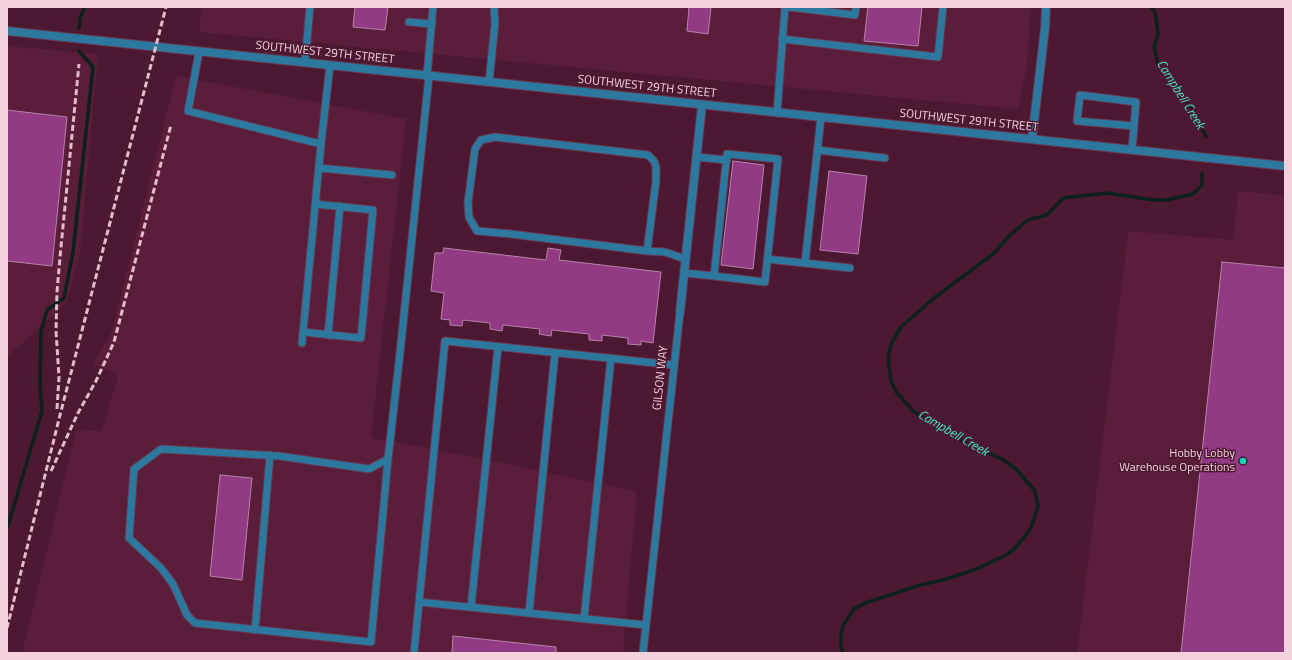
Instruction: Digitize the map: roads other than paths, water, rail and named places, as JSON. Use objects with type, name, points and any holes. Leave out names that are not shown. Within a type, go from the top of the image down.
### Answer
[{"type":"street","points":[[1032,139],[1045,28],[1046,7]]},
{"type":"street","name":"SOUTHWEST 29TH STREET","points":[[7,31],[1285,166]]},
{"type":"street","name":"GILSON WAY","points":[[680,312],[702,105]]},
{"type":"lane","points":[[305,62],[310,7]]},
{"type":"lane","points":[[388,459],[369,469],[270,455],[161,449],[134,469],[129,538],[161,568],[173,584],[187,615],[195,623],[371,642],[388,459],[428,76],[433,7]]},
{"type":"lane","points":[[489,82],[494,7]]},
{"type":"lane","points":[[777,113],[785,7]]},
{"type":"lane","points":[[788,7],[856,15],[856,7]]},
{"type":"lane","points":[[782,39],[938,57],[943,7]]},
{"type":"lane","points":[[409,22],[432,24]]},
{"type":"lane","points":[[199,52],[188,111],[321,144]]},
{"type":"lane","points":[[302,343],[330,65]]},
{"type":"lane","points":[[1132,150],[1134,126],[1136,102],[1080,95],[1077,121],[1134,126]]},
{"type":"lane","points":[[805,263],[821,117]]},
{"type":"lane","points":[[647,251],[656,181],[656,167],[654,161],[648,155],[494,137],[481,140],[475,149],[468,202],[469,217],[477,231],[512,234],[647,251],[664,252],[685,259]]},
{"type":"lane","points":[[817,150],[885,158]]},
{"type":"lane","points":[[684,273],[765,282],[778,160],[727,154],[714,276]]},
{"type":"lane","points":[[696,157],[727,160]]},
{"type":"lane","points":[[319,168],[392,175]]},
{"type":"lane","points":[[303,332],[361,338],[373,210],[315,204]]},
{"type":"lane","points":[[328,335],[340,206]]},
{"type":"lane","points":[[768,259],[850,268]]},
{"type":"lane","name":"GILSON WAY","points":[[643,653],[680,312]]},
{"type":"lane","points":[[414,653],[445,341],[674,365]]},
{"type":"lane","points":[[471,607],[498,347]]},
{"type":"lane","points":[[529,613],[555,353]]},
{"type":"lane","points":[[584,619],[611,358]]},
{"type":"lane","points":[[255,630],[270,455]]},
{"type":"lane","points":[[419,602],[646,625]]},
{"type":"waterway","points":[[79,28],[80,18],[85,7]]},
{"type":"waterway","name":"Campbell Creek","points":[[1151,7],[1155,12],[1156,18],[1158,35],[1154,47],[1158,64],[1164,75],[1194,111],[1206,137]]},
{"type":"waterway","points":[[7,529],[42,411],[40,383],[41,331],[47,310],[64,298],[73,252],[93,67],[79,51]]},
{"type":"waterway","name":"Campbell Creek","points":[[843,653],[841,647],[843,626],[854,609],[865,603],[920,585],[968,572],[1006,555],[1015,548],[1027,534],[1031,528],[1038,507],[1035,491],[1016,469],[1002,459],[966,443],[913,411],[897,393],[891,381],[888,356],[892,342],[901,327],[934,298],[993,254],[1010,235],[1028,220],[1047,215],[1063,198],[1107,193],[1154,200],[1167,200],[1193,194],[1202,185],[1202,174]]},
{"type":"railway","points":[[7,628],[59,419],[166,7]]},
{"type":"railway","points":[[57,409],[59,377],[56,331],[57,292],[79,64]]},
{"type":"railway","points":[[51,471],[114,342],[171,125]]},
{"type":"place","name":"Hobby Lobby Warehouse Operations","points":[[1243,461]]}]
